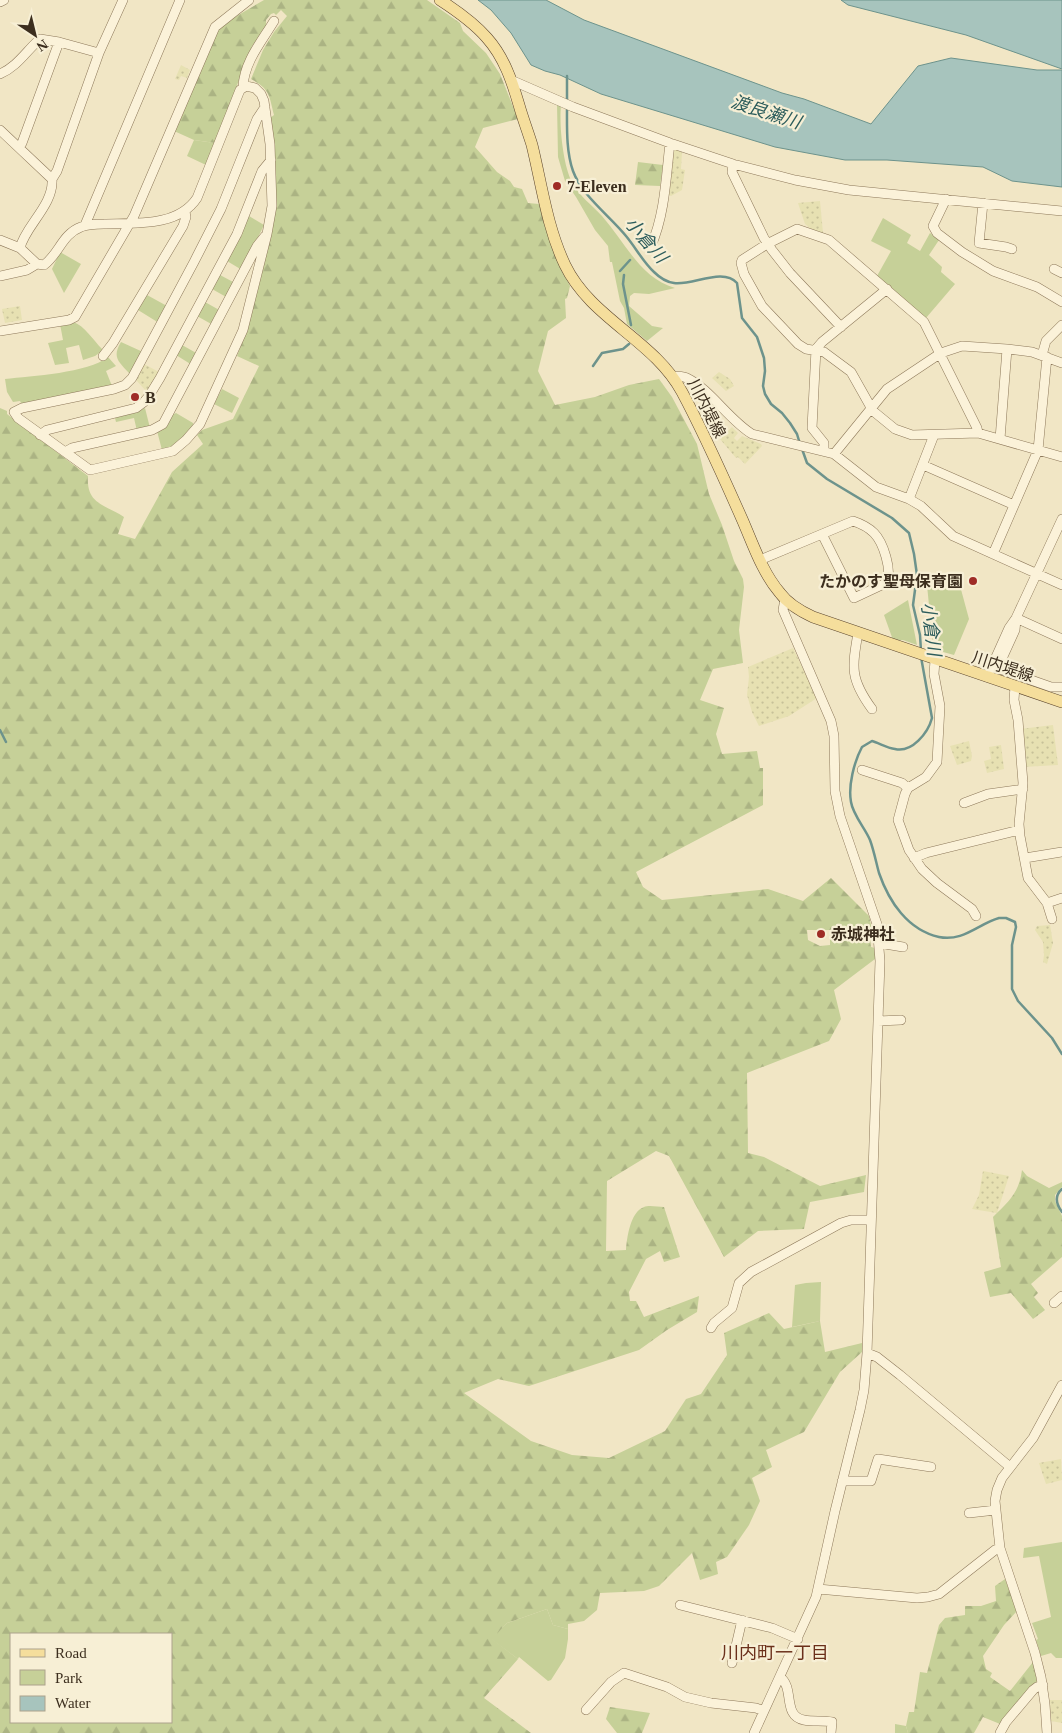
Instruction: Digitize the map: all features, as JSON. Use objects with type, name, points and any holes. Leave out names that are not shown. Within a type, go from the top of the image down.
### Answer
[{"type":"main road","name":"川内堤線","points":[[440,0],[468,20],[488,38],[512,80],[530,140],[547,215],[561,256],[571,276],[590,301],[652,354],[672,376],[682,392],[714,458],[760,560],[774,585],[785,599],[807,614],[858,633],[1062,702]]},
{"type":"street","points":[[0,2],[4,0]]},
{"type":"street","points":[[20,248],[23,239],[44,207],[52,179],[99,54],[123,0]]},
{"type":"street","points":[[85,225],[180,0]]},
{"type":"street","points":[[0,331],[70,320],[75,317],[130,223],[213,32],[219,23],[249,0]]},
{"type":"street","points":[[0,240],[20,248],[37,264],[44,265],[50,260],[66,236],[75,229],[85,225],[163,220],[185,212],[197,198],[237,97],[243,87],[244,78],[258,44],[274,21]]},
{"type":"street","points":[[0,74],[22,59],[40,38],[99,54]]},
{"type":"street","points":[[19,147],[59,42]]},
{"type":"street","points":[[512,80],[573,107],[670,143],[733,164],[795,180],[831,187],[1062,211]]},
{"type":"street","points":[[243,87],[250,86],[259,90],[263,98],[265,107],[271,160],[272,206],[267,234],[242,330],[200,424],[192,434],[173,450],[90,470],[18,418],[14,413],[15,410],[125,385],[132,378],[221,208],[257,119],[265,107]]},
{"type":"street","points":[[0,130],[52,179]]},
{"type":"street","points":[[651,246],[663,200],[670,143]]},
{"type":"street","points":[[40,435],[47,430],[136,408],[144,402],[160,378],[233,242],[262,171],[271,160]]},
{"type":"street","points":[[733,164],[732,172],[768,244],[790,273],[841,327]]},
{"type":"street","points":[[946,199],[934,224],[937,233],[962,252],[993,271],[1037,287],[1062,302]]},
{"type":"street","points":[[983,203],[978,242],[1006,247],[1012,250]]},
{"type":"street","points":[[103,356],[113,344],[133,312],[183,226],[186,217],[185,212]]},
{"type":"street","points":[[978,434],[977,428],[928,326],[829,240],[797,229],[744,257],[741,262],[744,274],[758,300],[780,326],[802,347],[824,352],[851,372],[871,407],[899,431],[912,434],[934,435],[978,434],[1062,457]]},
{"type":"street","points":[[65,452],[72,448],[158,428],[163,424],[257,246],[267,234]]},
{"type":"street","points":[[0,276],[28,270],[37,264]]},
{"type":"street","points":[[824,451],[824,443],[812,428],[816,349],[887,289]]},
{"type":"street","points":[[993,554],[1038,450],[1046,341],[1062,325]]},
{"type":"street","points":[[834,454],[891,385],[940,353],[962,346],[1007,349],[1045,356],[1062,363]]},
{"type":"street","points":[[1000,439],[1007,349]]},
{"type":"street","points":[[672,376],[688,378],[742,428],[752,434],[834,454],[876,488],[909,499],[926,509],[953,536],[1062,584]]},
{"type":"street","points":[[909,499],[934,435]]},
{"type":"street","points":[[923,465],[1014,505]]},
{"type":"street","points":[[987,677],[1062,519]]},
{"type":"street","points":[[760,560],[822,534],[852,522],[857,522],[874,534],[889,564],[889,578],[886,583],[854,598],[822,534]]},
{"type":"street","points":[[754,1733],[814,1604],[862,1400],[867,1353],[878,1021],[879,943],[874,915],[838,808],[834,782],[834,736],[831,721],[783,610],[785,599]]},
{"type":"street","points":[[1016,618],[1062,639]]},
{"type":"street","points":[[1016,618],[1015,630],[1000,663],[1000,669],[1051,687],[1062,686]]},
{"type":"street","points":[[858,633],[854,658],[856,682],[860,693],[872,709]]},
{"type":"street","points":[[925,656],[934,674],[940,706],[938,758],[936,766],[929,774],[908,788],[898,820],[909,850],[922,869],[932,879],[972,909],[976,916]]},
{"type":"street","points":[[1015,686],[1014,700],[1018,720],[1023,789],[1019,830],[1028,878],[1047,904],[1052,919]]},
{"type":"street","points":[[862,770],[902,783],[908,788]]},
{"type":"street","points":[[964,803],[988,794],[1023,789]]},
{"type":"street","points":[[914,858],[926,853],[1019,830]]},
{"type":"street","points":[[1025,858],[1062,852]]},
{"type":"street","points":[[1047,904],[1062,898]]},
{"type":"street","points":[[879,943],[903,947]]},
{"type":"street","points":[[878,1021],[901,1020]]},
{"type":"street","points":[[711,1328],[714,1323],[732,1308],[739,1283],[751,1272],[841,1223],[851,1220],[871,1220]]},
{"type":"street","points":[[1054,1303],[1062,1296]]},
{"type":"street","points":[[867,1353],[877,1357],[900,1375],[1010,1467]]},
{"type":"street","points":[[1046,1733],[1043,1685],[1035,1653],[1000,1548],[996,1510],[997,1490],[1002,1478],[1033,1438],[1062,1385]]},
{"type":"street","points":[[842,1481],[871,1480],[875,1462],[878,1459],[932,1467]]},
{"type":"street","points":[[969,1513],[996,1510]]},
{"type":"street","points":[[818,1589],[917,1598],[932,1596],[939,1594],[1000,1548]]},
{"type":"street","points":[[680,1605],[772,1628],[798,1639]]},
{"type":"street","points":[[732,1663],[742,1620]]},
{"type":"street","points":[[586,1710],[611,1682],[624,1673],[667,1687],[685,1697],[711,1703],[756,1708],[764,1711]]},
{"type":"street","points":[[780,1677],[784,1680],[787,1687],[791,1710],[802,1720],[832,1722],[831,1733]]},
{"type":"street","points":[[1000,1733],[1006,1722],[1033,1690],[1043,1685]]},
{"type":"shaded area","points":[[181,65],[190,70],[187,78],[181,76],[179,80],[175,79]]},
{"type":"shaded area","points":[[676,149],[682,152],[681,169],[685,170],[682,190],[671,196],[667,194],[672,153]]},
{"type":"shaded area","points":[[820,201],[823,233],[815,232],[805,224],[798,203]]},
{"type":"shaded area","points":[[20,306],[22,320],[5,323],[2,309]]},
{"type":"shaded area","points":[[144,364],[159,372],[146,391],[136,380]]},
{"type":"shaded area","points":[[719,372],[730,379],[734,386],[726,391],[712,378]]},
{"type":"shaded area","points":[[732,427],[738,433],[734,438],[737,441],[742,436],[762,446],[745,464],[738,457],[736,458],[720,439]]},
{"type":"shaded area","points":[[793,648],[817,698],[789,716],[759,726],[747,695],[748,667]]},
{"type":"shaded area","points":[[1053,725],[1058,765],[1023,767],[1020,729]]},
{"type":"shaded area","points":[[969,741],[971,761],[957,765],[950,746]]},
{"type":"shaded area","points":[[1001,745],[1004,769],[987,773],[984,761],[991,759],[989,747]]},
{"type":"shaded area","points":[[1050,925],[1053,943],[1047,964],[1043,962],[1043,942],[1035,930],[1037,926]]},
{"type":"shaded area","points":[[983,1171],[1009,1176],[997,1213],[972,1209],[979,1195]]},
{"type":"shaded area","points":[[1061,1459],[1062,1480],[1046,1484],[1039,1463]]},
{"type":"shaded area","points":[[1050,1700],[1062,1700],[1062,1723],[1051,1721]]},
{"type":"green space","points":[[264,0],[427,0],[460,23],[463,31],[486,53],[500,74],[518,119],[483,128],[475,147],[497,172],[510,181],[514,187],[522,189],[528,203],[539,204],[556,258],[570,286],[567,298],[565,299],[566,318],[548,331],[538,371],[555,405],[595,397],[629,385],[659,379],[672,397],[697,444],[709,494],[734,561],[743,579],[744,587],[739,630],[743,663],[713,669],[700,700],[724,708],[716,734],[722,754],[757,751],[760,768],[763,768],[763,805],[636,872],[643,887],[662,900],[768,889],[803,901],[831,878],[869,916],[874,938],[870,939],[871,947],[875,948],[875,959],[834,990],[841,1019],[829,1041],[747,1073],[748,1153],[764,1157],[820,1186],[866,1175],[864,1192],[810,1202],[804,1229],[758,1231],[724,1257],[669,1156],[656,1151],[607,1181],[606,1251],[626,1250],[630,1226],[635,1214],[639,1210],[648,1206],[664,1207],[680,1257],[664,1262],[660,1251],[646,1259],[629,1292],[630,1301],[636,1301],[644,1317],[699,1296],[697,1312],[639,1350],[529,1386],[498,1379],[464,1393],[531,1441],[572,1455],[609,1458],[665,1431],[686,1399],[701,1394],[727,1355],[724,1333],[769,1313],[784,1329],[820,1321],[825,1352],[862,1343],[862,1352],[840,1372],[804,1432],[766,1450],[772,1467],[752,1478],[760,1501],[749,1525],[727,1557],[716,1562],[718,1574],[700,1580],[692,1553],[659,1586],[644,1591],[600,1593],[597,1610],[584,1621],[568,1624],[568,1629],[553,1625],[547,1609],[507,1623],[492,1639],[518,1659],[484,1698],[531,1733],[0,1733],[0,408],[7,411],[7,414],[88,476],[88,485],[93,498],[103,506],[124,517],[118,534],[135,539],[172,472],[203,444],[197,435],[202,430],[233,419],[259,366],[237,356],[249,324],[276,208],[270,118],[274,115],[268,93],[262,86],[251,79],[263,50],[287,16],[281,10],[276,15],[274,13],[271,14],[266,20],[266,28],[252,46],[215,143],[194,140],[174,131],[218,28],[233,15],[235,17]],"holes":[[[807,930],[830,930],[830,945],[820,946],[808,940]]]},
{"type":"green space","points":[[557,104],[561,106],[561,134],[566,166],[575,187],[602,216],[643,268],[663,283],[675,288],[649,294],[634,293],[630,296],[629,306],[652,326],[663,328],[647,341],[627,324],[612,262],[610,262],[608,246],[595,230],[565,181],[558,157]]},
{"type":"green space","points":[[194,140],[215,143],[206,165],[187,156]]},
{"type":"green space","points":[[638,162],[663,165],[660,186],[635,185]]},
{"type":"green space","points":[[249,216],[264,225],[242,270],[227,261]]},
{"type":"green space","points":[[883,218],[911,235],[907,243],[920,251],[930,233],[939,240],[929,255],[942,267],[941,272],[955,284],[926,318],[877,276],[891,251],[871,241]]},
{"type":"green space","points":[[60,252],[81,264],[64,293],[52,269]]},
{"type":"green space","points":[[220,275],[235,283],[228,298],[212,289]]},
{"type":"green space","points":[[147,295],[167,306],[159,323],[138,310]]},
{"type":"green space","points":[[205,302],[221,311],[213,325],[197,316]]},
{"type":"green space","points":[[73,322],[85,330],[102,351],[95,356],[83,360],[79,345],[66,348],[69,363],[55,365],[48,343],[63,340],[60,324]]},
{"type":"green space","points":[[121,342],[143,352],[132,372],[129,373],[118,359],[117,351]]},
{"type":"green space","points":[[182,345],[198,354],[192,365],[176,355]]},
{"type":"green space","points":[[108,357],[116,366],[106,371],[112,386],[22,405],[20,401],[13,402],[7,392],[5,379],[74,370],[87,367]]},
{"type":"green space","points":[[222,389],[239,398],[232,413],[214,404]]},
{"type":"green space","points":[[145,408],[150,428],[137,431],[134,418],[116,422],[115,418]]},
{"type":"green space","points":[[176,413],[193,423],[194,427],[175,447],[162,450],[157,431]]},
{"type":"green space","points":[[959,582],[969,619],[954,655],[936,650],[933,646],[927,585]]},
{"type":"green space","points":[[908,600],[917,645],[903,640],[893,640],[884,615]]},
{"type":"green space","points":[[1022,1170],[1027,1176],[1049,1188],[1062,1182],[1062,1187],[1055,1195],[1055,1201],[1062,1216],[1062,1257],[1031,1284],[1038,1293],[1034,1297],[1045,1310],[1033,1319],[1011,1293],[990,1297],[984,1272],[1001,1267],[993,1217],[1016,1191]]},
{"type":"green space","points":[[821,1282],[820,1321],[792,1327],[795,1285]]},
{"type":"green space","points":[[1062,1542],[1062,1658],[1056,1658],[1051,1653],[1041,1656],[1036,1640],[1038,1639],[1032,1623],[1051,1617],[1039,1556],[1023,1558],[1024,1548]]},
{"type":"green space","points":[[1005,1579],[1017,1611],[1004,1625],[983,1656],[986,1669],[992,1673],[990,1677],[1010,1691],[1033,1662],[1038,1680],[1000,1724],[983,1717],[974,1733],[908,1733],[906,1726],[909,1712],[914,1712],[920,1672],[927,1673],[939,1625],[945,1618],[965,1615],[965,1606],[981,1606],[996,1601],[995,1586]]},
{"type":"green space","points":[[547,1609],[553,1625],[568,1629],[565,1658],[551,1680],[548,1681],[519,1657],[518,1659],[491,1639],[507,1623]]},
{"type":"green space","points":[[610,1707],[650,1713],[642,1733],[617,1733],[606,1719]]},
{"type":"green space","points":[[895,1724],[906,1726],[908,1733],[895,1733]]},
{"type":"water","name":"渡良瀬川","points":[[478,0],[546,0],[584,20],[871,124],[918,66],[951,58],[1037,70],[1062,70],[1062,187],[1012,181],[983,167],[887,160],[845,160],[775,147],[601,94],[560,75],[531,65],[511,33],[491,10]]},
{"type":"water","points":[[841,0],[1062,0],[1062,69],[966,35],[848,5]]},
{"type":"waterway","name":"小倉川","points":[[567,76],[567,101]]},
{"type":"waterway","name":"小倉川","points":[[567,106],[569,155],[577,180],[626,236],[650,268],[668,282],[681,283],[724,277],[737,283],[742,318],[757,337],[764,358],[763,386],[765,394],[771,404],[790,423],[797,434],[800,444]]},
{"type":"waterway","points":[[620,271],[630,260]]},
{"type":"waterway","points":[[624,275],[623,284],[631,325]]},
{"type":"waterway","points":[[593,366],[602,353],[623,349],[629,344]]},
{"type":"waterway","name":"小倉川","points":[[802,449],[807,463],[827,479],[892,518],[909,533],[917,575],[913,605],[920,635],[921,651]]},
{"type":"waterway","name":"小倉川","points":[[921,657],[932,718],[930,724],[918,741],[907,748],[892,748],[872,741],[862,747],[856,760],[851,782],[850,796],[852,807],[870,840],[879,873],[888,894],[901,913],[918,928],[939,937],[948,938],[963,935],[999,918],[1006,918],[1015,922],[1016,927],[1012,945],[1012,989],[1018,1001],[1052,1038],[1062,1054]]},
{"type":"waterway","points":[[0,730],[6,742]]},
{"type":"waterway","name":"小倉川","points":[[1062,1189],[1058,1194],[1057,1200],[1062,1212]]},
{"type":"place","name":"7-Eleven","points":[[557,186]]},
{"type":"place","name":"B","points":[[135,397]]},
{"type":"place","name":"たかのす聖母保育園","points":[[973,581]]},
{"type":"place","name":"赤城神社","points":[[821,934]]},
{"type":"district","name":"川内町一丁目","points":[[775,1653]]}]
